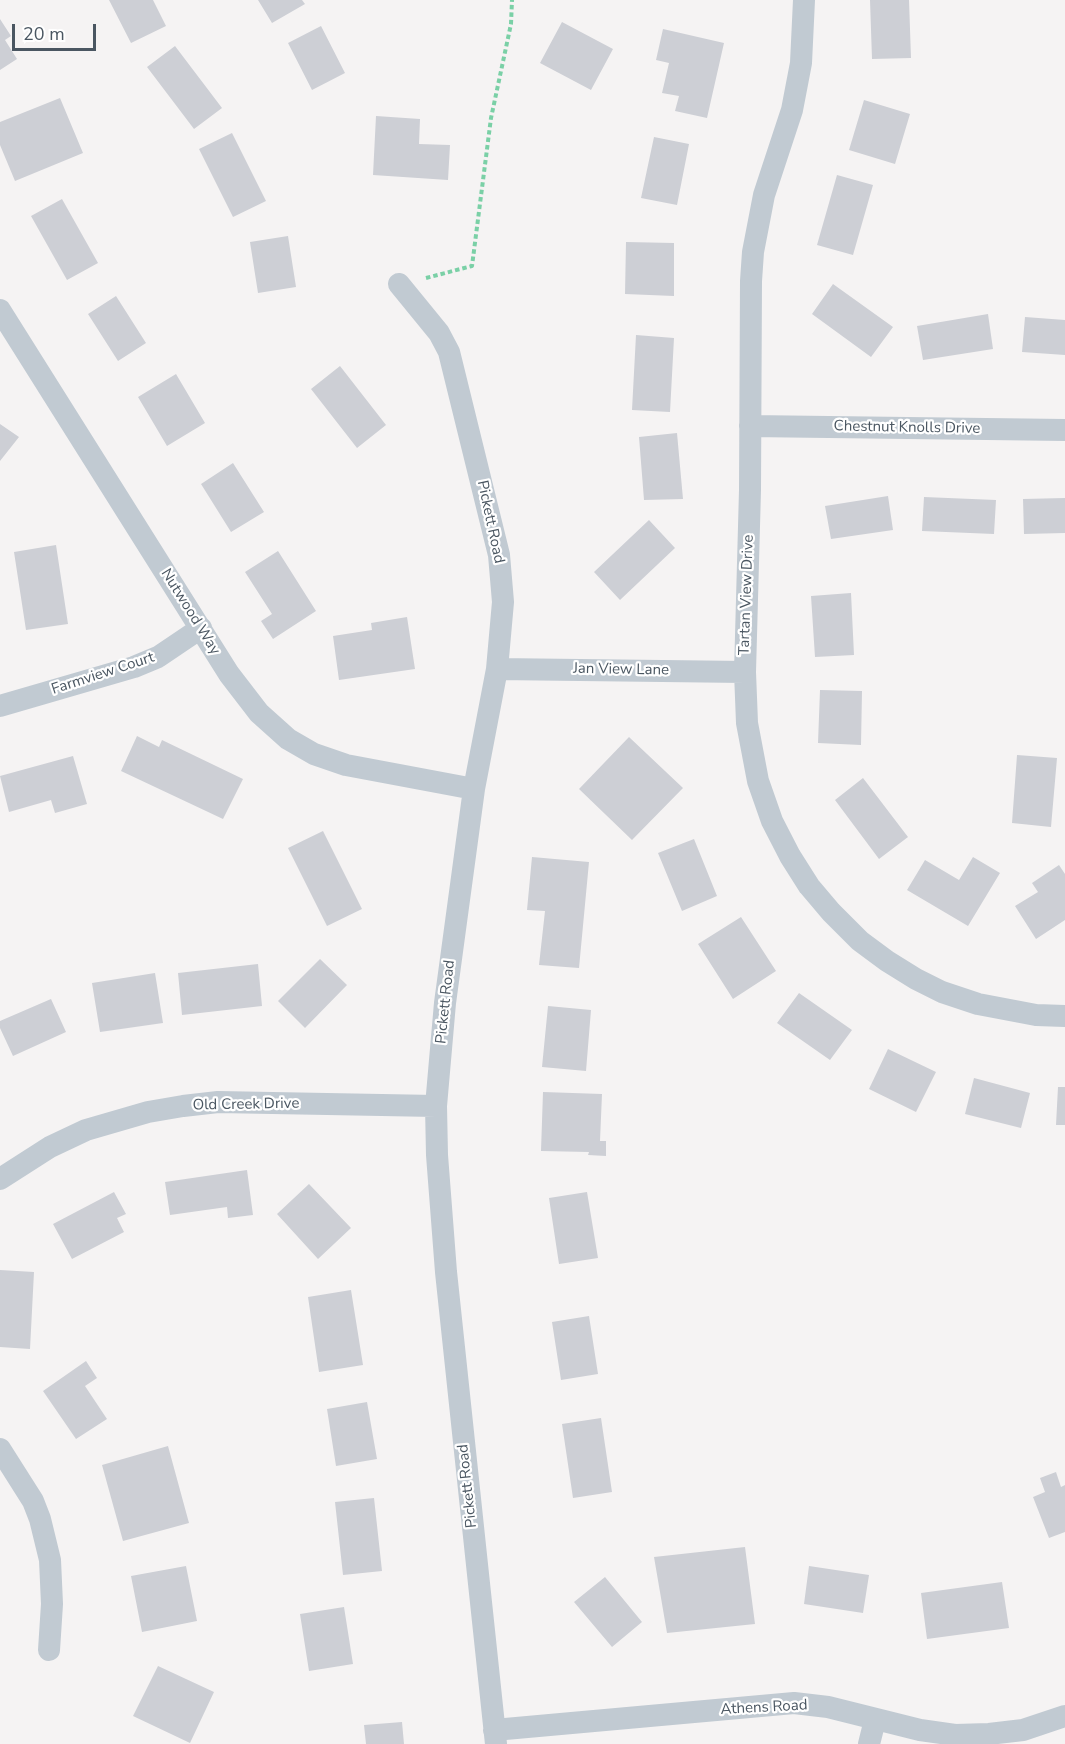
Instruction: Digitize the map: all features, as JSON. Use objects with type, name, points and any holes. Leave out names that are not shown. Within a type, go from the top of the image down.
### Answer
[{"type":"street","name":"Tartan View Drive","points":[[804,0],[801,63],[792,110],[764,195],[750,281],[750,490],[745,672],[747,723],[758,781],[772,821],[790,856],[809,885],[831,912],[860,941],[887,961],[942,992],[978,1005],[1036,1015],[1065,1016]]},
{"type":"street","name":"Pickett Road","points":[[399,284],[439,333],[449,352],[499,555],[502,602],[497,669],[474,789],[445,1003],[436,1106],[437,1155],[446,1272],[495,1737]]},
{"type":"street","name":"Nutwood Way","points":[[0,310],[229,674],[259,712],[277,730],[297,744],[346,765],[474,789]]},
{"type":"street","name":"Chestnut Knolls Drive","points":[[750,426],[1065,429]]},
{"type":"street","name":"Farmview Court","points":[[0,706],[134,667],[158,657],[201,628]]},
{"type":"street","name":"Jan View Lane","points":[[497,669],[745,672]]},
{"type":"street","name":"Old Creek Drive","points":[[0,1179],[50,1147],[86,1130],[148,1112],[183,1106],[218,1102],[436,1106]]},
{"type":"street","points":[[0,1449],[33,1501],[50,1560],[52,1604],[49,1650]]},
{"type":"street","name":"Athens Road","points":[[495,1737],[794,1703],[828,1707],[920,1731],[966,1735],[1023,1730],[1065,1716]]},
{"type":"street","points":[[869,1744],[875,1720]]},
{"type":"path","points":[[399,284],[472,266],[491,118],[512,24],[512,0]]},
{"type":"building","points":[[109,0],[153,0],[166,26],[131,43]]},
{"type":"building","points":[[258,0],[302,0],[305,4],[272,23]]},
{"type":"building","points":[[870,0],[909,0],[911,58],[872,59]]},
{"type":"building","points":[[0,19],[11,36],[5,40],[17,59],[0,70]]},
{"type":"building","points":[[562,22],[613,49],[591,90],[540,63]]},
{"type":"building","points":[[321,26],[345,73],[312,90],[288,43]]},
{"type":"building","points":[[663,29],[724,43],[707,118],[675,111],[679,96],[662,93],[669,63],[656,60]]},
{"type":"building","points":[[175,46],[222,108],[194,129],[147,67]]},
{"type":"building","points":[[60,98],[83,153],[15,181],[0,145],[0,122]]},
{"type":"building","points":[[864,100],[910,114],[895,164],[849,150]]},
{"type":"building","points":[[376,116],[420,119],[419,144],[450,145],[448,180],[373,175]]},
{"type":"building","points":[[232,133],[266,201],[233,217],[199,149]]},
{"type":"building","points":[[654,137],[689,144],[677,205],[641,198]]},
{"type":"building","points":[[837,175],[873,185],[853,255],[817,245]]},
{"type":"building","points":[[62,199],[98,263],[67,280],[31,216]]},
{"type":"building","points":[[288,236],[296,287],[258,293],[250,242]]},
{"type":"building","points":[[626,242],[674,243],[674,296],[625,294]]},
{"type":"building","points":[[833,284],[893,327],[871,357],[812,314]]},
{"type":"building","points":[[116,296],[146,343],[118,361],[88,314]]},
{"type":"building","points":[[988,314],[993,349],[923,360],[917,326]]},
{"type":"building","points":[[1025,317],[1065,320],[1065,355],[1022,352]]},
{"type":"building","points":[[636,335],[674,338],[670,412],[632,410]]},
{"type":"building","points":[[340,366],[386,425],[357,448],[311,389]]},
{"type":"building","points":[[176,374],[205,423],[167,446],[138,397]]},
{"type":"building","points":[[0,424],[19,437],[0,461]]},
{"type":"building","points":[[677,433],[683,499],[644,500],[639,437]]},
{"type":"building","points":[[233,463],[264,512],[231,532],[201,484]]},
{"type":"building","points":[[888,496],[893,530],[831,539],[825,506]]},
{"type":"building","points":[[924,497],[996,500],[994,534],[922,531]]},
{"type":"building","points":[[1065,498],[1065,533],[1024,534],[1023,499]]},
{"type":"building","points":[[649,520],[675,548],[620,600],[594,572]]},
{"type":"building","points":[[56,545],[68,624],[26,630],[14,552]]},
{"type":"building","points":[[278,551],[316,611],[273,639],[261,621],[272,614],[245,572]]},
{"type":"building","points":[[851,593],[854,655],[815,657],[811,596]]},
{"type":"building","points":[[407,617],[415,669],[339,680],[333,636],[372,630],[371,623]]},
{"type":"building","points":[[820,690],[862,691],[861,745],[818,743]]},
{"type":"building","points":[[137,736],[159,747],[162,740],[243,779],[223,819],[121,771]]},
{"type":"building","points":[[629,737],[683,788],[632,840],[579,789]]},
{"type":"building","points":[[1017,755],[1057,758],[1051,827],[1012,823]]},
{"type":"building","points":[[73,756],[87,804],[55,813],[51,800],[9,812],[0,776]]},
{"type":"building","points":[[863,778],[908,837],[879,859],[835,800]]},
{"type":"building","points":[[323,831],[362,909],[327,926],[288,848]]},
{"type":"building","points":[[694,839],[717,896],[682,911],[658,853]]},
{"type":"building","points":[[532,857],[589,862],[579,968],[539,965],[545,911],[527,910]]},
{"type":"building","points":[[973,857],[1000,873],[968,926],[907,890],[925,860],[959,880]]},
{"type":"building","points":[[1059,865],[1065,874],[1065,920],[1036,939],[1015,906],[1038,892],[1032,883]]},
{"type":"building","points":[[741,917],[776,971],[733,999],[698,944]]},
{"type":"building","points":[[320,959],[347,985],[305,1028],[278,1001]]},
{"type":"building","points":[[258,964],[262,1006],[182,1015],[178,973]]},
{"type":"building","points":[[155,973],[163,1023],[100,1032],[92,983]]},
{"type":"building","points":[[799,993],[852,1030],[830,1060],[777,1023]]},
{"type":"building","points":[[51,999],[66,1032],[13,1056],[0,1028],[0,1021]]},
{"type":"building","points":[[548,1006],[591,1010],[586,1071],[542,1067]]},
{"type":"building","points":[[888,1049],[936,1072],[916,1112],[869,1089]]},
{"type":"building","points":[[974,1078],[1030,1093],[1021,1128],[965,1114]]},
{"type":"building","points":[[1058,1087],[1065,1087],[1065,1125],[1056,1125]]},
{"type":"building","points":[[543,1092],[602,1094],[600,1141],[606,1141],[606,1156],[588,1155],[589,1152],[541,1151]]},
{"type":"building","points":[[247,1170],[253,1215],[228,1218],[227,1207],[170,1215],[165,1182]]},
{"type":"building","points":[[309,1184],[351,1228],[318,1259],[277,1214]]},
{"type":"building","points":[[114,1192],[126,1214],[117,1218],[124,1232],[72,1259],[53,1224]]},
{"type":"building","points":[[587,1192],[598,1258],[559,1264],[549,1198]]},
{"type":"building","points":[[0,1270],[34,1272],[30,1349],[0,1347]]},
{"type":"building","points":[[351,1290],[363,1365],[319,1372],[308,1297]]},
{"type":"building","points":[[589,1316],[598,1374],[561,1380],[552,1322]]},
{"type":"building","points":[[86,1361],[97,1378],[85,1386],[107,1419],[76,1439],[43,1391]]},
{"type":"building","points":[[367,1402],[377,1459],[336,1466],[327,1409]]},
{"type":"building","points":[[601,1418],[612,1492],[573,1498],[562,1424]]},
{"type":"building","points":[[168,1446],[189,1523],[123,1541],[102,1465]]},
{"type":"building","points":[[1056,1472],[1061,1487],[1065,1485],[1065,1532],[1049,1538],[1033,1497],[1045,1492],[1040,1478]]},
{"type":"building","points":[[374,1498],[382,1571],[343,1575],[335,1502]]},
{"type":"building","points":[[745,1547],[755,1624],[667,1633],[654,1557]]},
{"type":"building","points":[[186,1566],[197,1621],[142,1632],[131,1576]]},
{"type":"building","points":[[809,1566],[869,1575],[863,1613],[804,1604]]},
{"type":"building","points":[[605,1577],[642,1622],[612,1647],[574,1602]]},
{"type":"building","points":[[1002,1582],[1009,1628],[927,1639],[921,1593]]},
{"type":"building","points":[[344,1607],[353,1664],[309,1671],[300,1614]]},
{"type":"building","points":[[158,1666],[214,1692],[190,1743],[133,1716]]},
{"type":"building","points":[[402,1722],[404,1744],[366,1744],[364,1725]]}]
